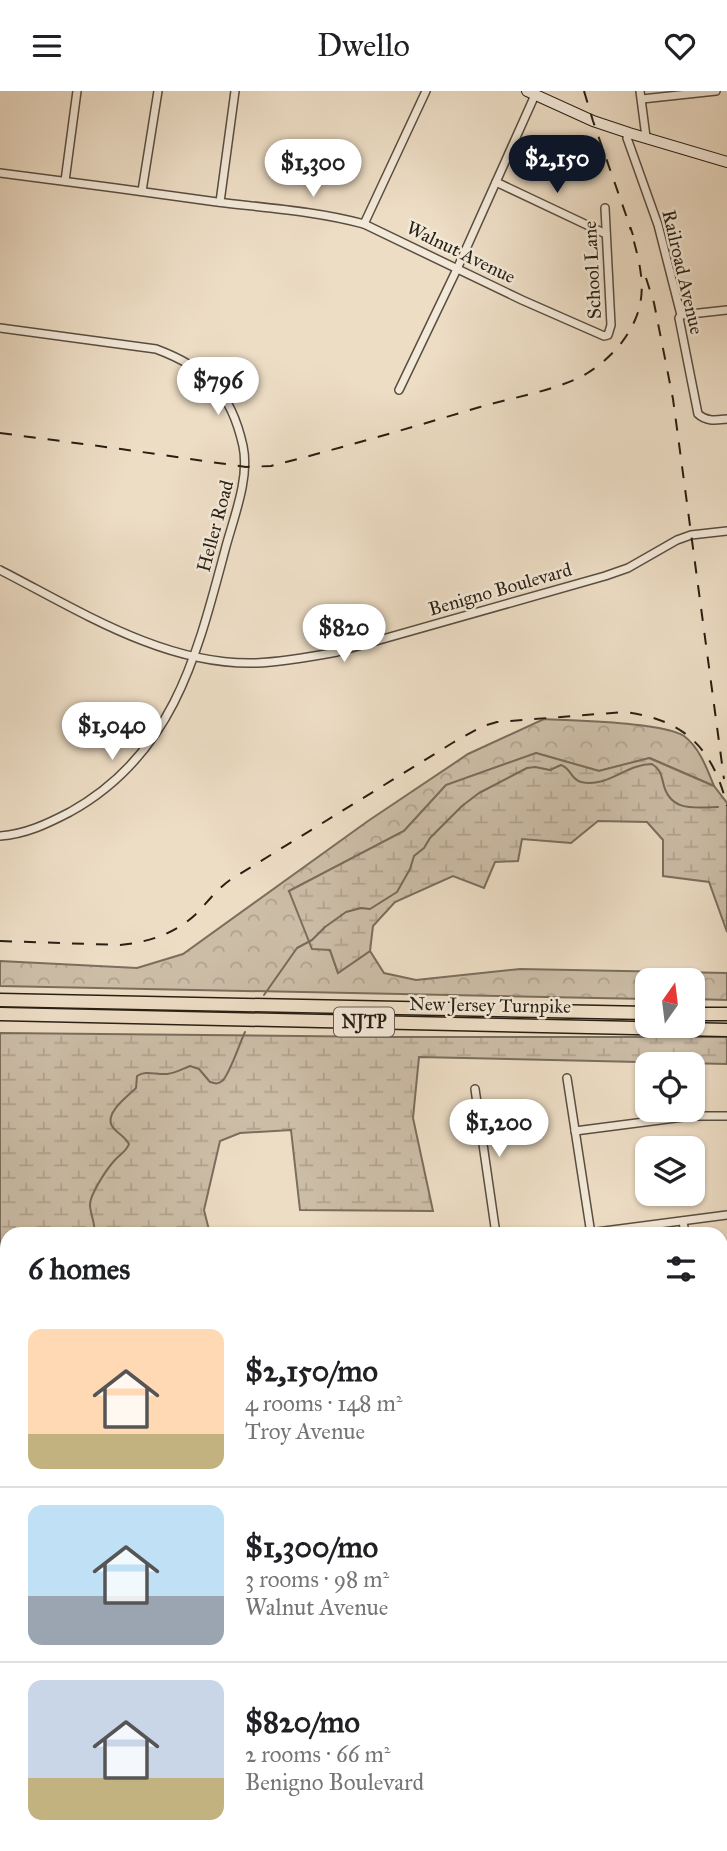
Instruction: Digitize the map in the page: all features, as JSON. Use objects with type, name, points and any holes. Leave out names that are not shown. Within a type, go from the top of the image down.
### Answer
[{"type":"highway","name":"New Jersey Turnpike","points":[[0,1000],[635,1013]]},
{"type":"highway","name":"New Jersey Turnpike","points":[[0,1014],[727,1030]]},
{"type":"highway","points":[[705,1014],[727,1014]]},
{"type":"main road","points":[[531,93],[593,121],[727,162]]},
{"type":"street","points":[[65,181],[77,91]]},
{"type":"street","points":[[142,191],[158,91]]},
{"type":"street","points":[[220,202],[235,91]]},
{"type":"street","points":[[364,224],[426,91]]},
{"type":"street","points":[[646,137],[641,95],[716,91]]},
{"type":"street","points":[[399,390],[496,182],[531,93]]},
{"type":"street","name":"Railroad Avenue","points":[[629,133],[627,138],[658,225],[681,315],[679,318],[698,414],[712,421],[727,419]]},
{"type":"street","name":"Walnut Avenue","points":[[0,173],[343,218],[398,239],[604,336],[609,332]]},
{"type":"street","points":[[496,182],[606,234]]},
{"type":"street","name":"School Lane","points":[[605,208],[611,325],[609,332]]},
{"type":"street","points":[[681,315],[727,310]]},
{"type":"street","name":"Heller Road","points":[[0,328],[156,349],[180,358],[214,382],[226,401],[244,449],[246,467],[220,569],[186,681],[157,733],[134,760],[89,801],[30,831],[0,836]]},
{"type":"street","name":"Benigno Boulevard","points":[[0,570],[145,642],[194,656],[254,663],[337,652],[604,576],[628,568],[691,535],[727,531]]},
{"type":"street","points":[[568,1078],[588,1227]]},
{"type":"street","points":[[475,1089],[495,1227]]},
{"type":"street","points":[[575,1131],[691,1116],[727,1116]]},
{"type":"street","points":[[636,1227],[727,1215]]},
{"type":"street","points":[[683,1220],[684,1227]]},
{"type":"green space","points":[[544,719],[638,725],[673,731],[684,736],[702,759],[714,786],[650,758],[599,771],[536,753],[446,785],[404,831],[289,891],[330,950],[338,973],[370,951],[384,973],[416,980],[520,969],[635,971],[635,999],[0,986],[0,961],[137,968],[183,954],[368,821],[468,754]]},
{"type":"green space","points":[[536,753],[599,771],[649,758],[714,786],[727,803],[727,932],[709,882],[663,876],[663,840],[647,822],[598,821],[571,843],[522,839],[518,861],[495,862],[484,888],[453,876],[395,902],[373,926],[370,951],[338,973],[330,950],[312,949],[289,891],[404,831],[446,785]]},
{"type":"green space","points":[[705,973],[727,973],[727,1000],[705,999]]},
{"type":"green space","points":[[0,1033],[727,1037],[727,1064],[705,1064],[705,1052],[635,1052],[635,1062],[419,1057],[413,1118],[433,1211],[300,1210],[291,1130],[240,1133],[220,1141],[204,1210],[208,1227],[0,1227]]},
{"type":"waterway","points":[[264,995],[297,948],[312,940],[346,912],[361,908],[370,909],[397,892],[414,856],[462,806],[479,793],[527,768],[550,770],[561,765],[578,781],[591,783],[652,764],[660,772],[666,792],[677,803],[692,807],[718,807]]},
{"type":"waterway","points":[[94,1227],[90,1206],[92,1195],[107,1170],[129,1144],[112,1126],[111,1116],[118,1105],[136,1088],[137,1076],[170,1073],[190,1066],[199,1069],[210,1082],[219,1083],[228,1073],[245,1032]]},
{"type":"railway","points":[[584,91],[633,235]]},
{"type":"railway","points":[[0,433],[246,467],[271,466],[561,385],[586,374],[608,357],[621,344],[635,320],[642,285],[630,227]]},
{"type":"railway","points":[[646,278],[654,303],[673,399],[724,779]]},
{"type":"railway","points":[[0,941],[120,945],[141,942],[170,932],[187,922],[230,880],[454,742],[483,726],[497,722],[624,712],[663,721],[693,740],[704,753],[721,786],[727,806]]}]
